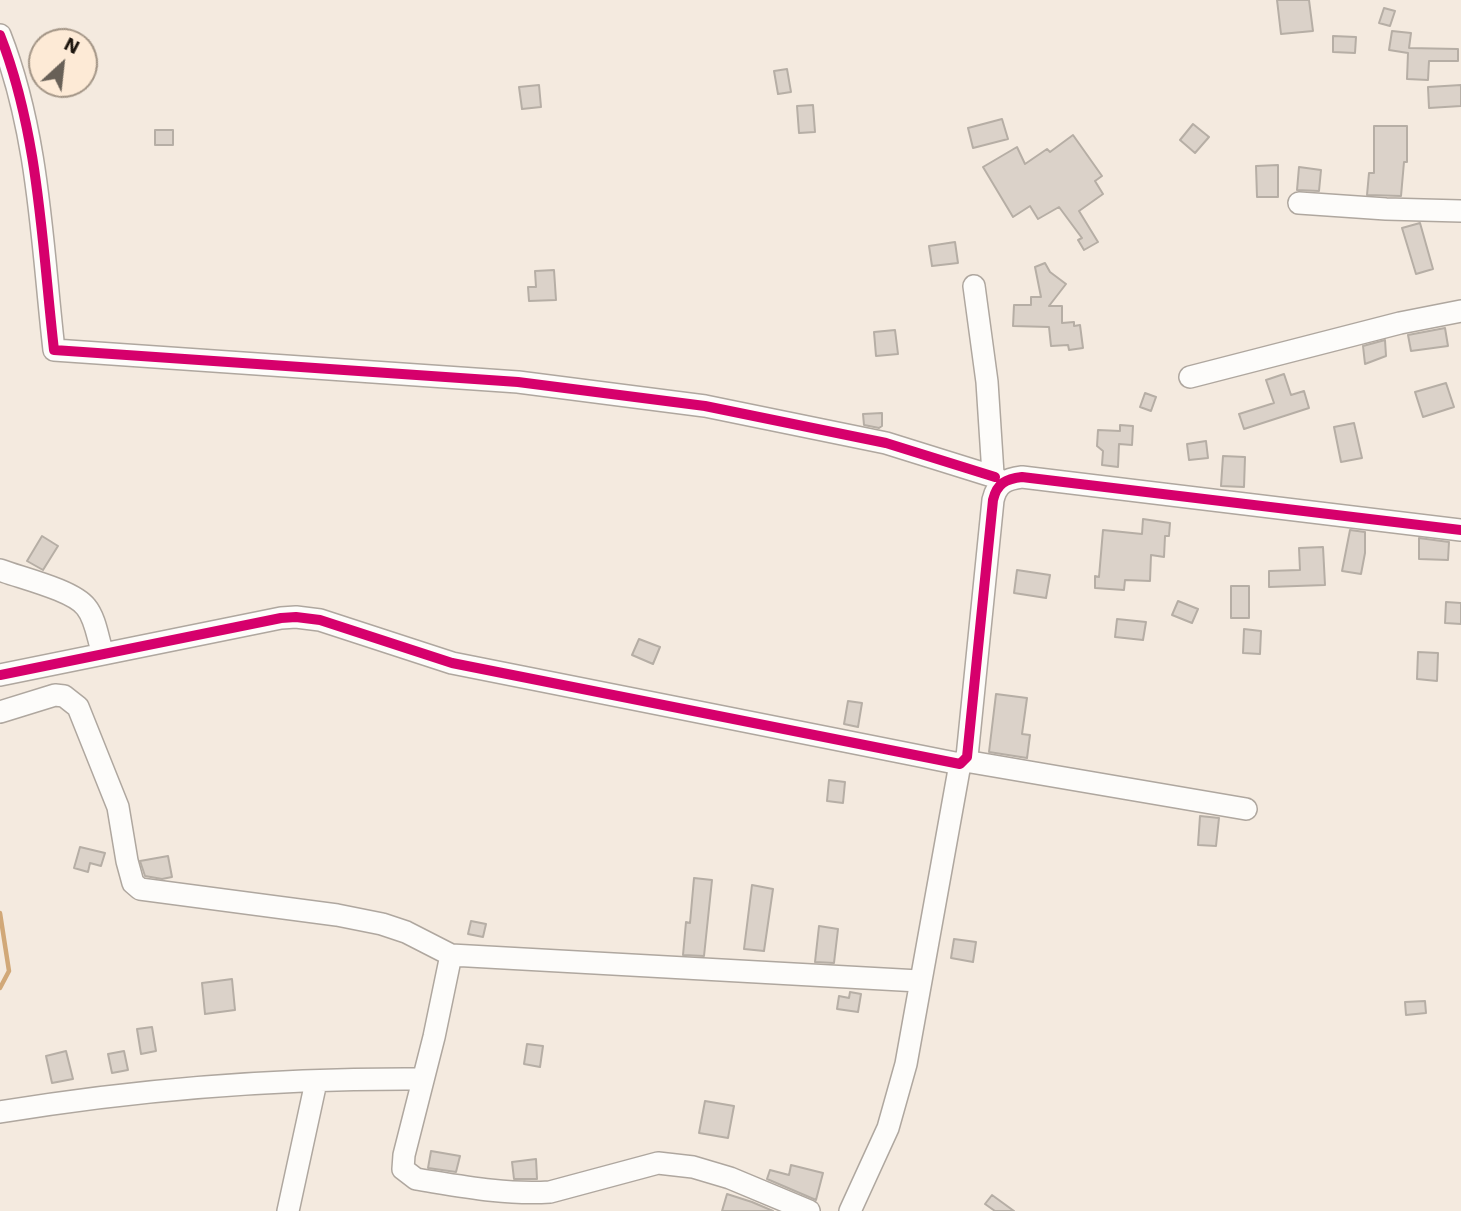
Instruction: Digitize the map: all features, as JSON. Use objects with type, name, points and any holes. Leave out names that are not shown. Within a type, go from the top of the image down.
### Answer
[{"type":"street","points":[[0,35],[10,60],[31,144],[54,350],[518,382],[705,407],[886,443],[998,480],[1021,477],[1461,530]]},
{"type":"street","points":[[1298,203],[1461,211]]},
{"type":"street","points":[[974,286],[987,382],[993,474],[998,480]]},
{"type":"street","points":[[1190,377],[1400,323],[1461,311]]},
{"type":"street","points":[[850,1211],[888,1128],[906,1064],[919,981],[963,762],[993,500],[998,480]]},
{"type":"street","points":[[0,570],[68,594],[85,604],[103,654]]},
{"type":"street","points":[[0,675],[281,618],[307,618],[334,624],[452,663],[963,762],[1246,809]]},
{"type":"street","points":[[0,712],[55,695],[64,696],[78,707],[118,807],[127,861],[133,883],[140,890],[337,915],[382,924],[406,932],[451,955],[919,981]]},
{"type":"street","points":[[451,955],[404,1154],[403,1169],[416,1179],[514,1193],[550,1192],[658,1163],[693,1167],[730,1178],[809,1211]]},
{"type":"street","points":[[0,1112],[70,1101],[193,1088],[368,1079],[423,1079]]},
{"type":"street","points":[[288,1211],[316,1082]]},
{"type":"building","points":[[1277,0],[1309,0],[1313,31],[1281,34]]},
{"type":"building","points":[[1384,8],[1395,11],[1390,26],[1379,23]]},
{"type":"building","points":[[1392,31],[1411,33],[1409,48],[1458,49],[1458,61],[1429,61],[1428,80],[1407,79],[1408,53],[1389,50]]},
{"type":"building","points":[[1333,36],[1356,37],[1355,53],[1333,52]]},
{"type":"building","points":[[787,69],[791,92],[778,94],[774,71]]},
{"type":"building","points":[[539,85],[541,107],[522,109],[519,87]]},
{"type":"building","points":[[1461,85],[1461,106],[1429,108],[1428,87]]},
{"type":"building","points":[[813,105],[815,132],[799,133],[797,106]]},
{"type":"building","points":[[1002,119],[1008,139],[973,148],[968,128]]},
{"type":"building","points":[[1193,124],[1209,137],[1195,153],[1180,140]]},
{"type":"building","points":[[1374,126],[1407,126],[1407,162],[1404,162],[1401,196],[1367,195],[1369,173],[1374,173]]},
{"type":"building","points":[[155,130],[173,130],[173,145],[155,145]]},
{"type":"building","points":[[1073,135],[1102,176],[1095,181],[1103,194],[1079,211],[1098,242],[1084,250],[1078,240],[1082,238],[1059,207],[1038,219],[1030,206],[1013,217],[983,167],[1017,147],[1025,164],[1047,149],[1050,152]]},
{"type":"building","points":[[1278,165],[1278,197],[1257,197],[1256,166]]},
{"type":"building","points":[[1299,167],[1321,170],[1319,191],[1297,190]]},
{"type":"building","points":[[1420,223],[1433,269],[1416,274],[1402,228]]},
{"type":"building","points":[[955,242],[958,263],[932,266],[929,246]]},
{"type":"building","points":[[1045,263],[1050,272],[1066,284],[1049,306],[1062,306],[1062,323],[1074,322],[1074,326],[1080,325],[1083,348],[1069,350],[1068,345],[1051,346],[1049,327],[1013,326],[1014,305],[1031,305],[1031,297],[1041,297],[1035,267]]},
{"type":"building","points":[[554,270],[556,300],[529,301],[528,287],[536,287],[535,271]]},
{"type":"building","points":[[1445,328],[1448,346],[1411,351],[1408,335]]},
{"type":"building","points":[[895,330],[898,354],[876,356],[874,332]]},
{"type":"building","points":[[1385,340],[1386,356],[1365,364],[1363,346]]},
{"type":"building","points":[[1284,374],[1291,395],[1304,391],[1309,408],[1244,429],[1239,414],[1274,403],[1266,380]]},
{"type":"building","points":[[1446,383],[1454,407],[1423,417],[1415,392]]},
{"type":"building","points":[[1145,393],[1156,397],[1151,411],[1140,407]]},
{"type":"building","points":[[882,413],[882,426],[879,428],[864,425],[863,414]]},
{"type":"building","points":[[1354,423],[1362,458],[1341,462],[1334,427]]},
{"type":"building","points":[[1120,425],[1133,426],[1132,445],[1119,444],[1118,467],[1102,465],[1103,451],[1097,446],[1098,430],[1120,431]]},
{"type":"building","points":[[1206,441],[1208,458],[1189,460],[1187,444]]},
{"type":"building","points":[[1223,456],[1245,457],[1244,487],[1221,486]]},
{"type":"building","points":[[1143,519],[1170,523],[1169,536],[1165,536],[1164,557],[1151,555],[1150,581],[1125,580],[1124,590],[1095,588],[1095,576],[1099,577],[1103,530],[1142,534]]},
{"type":"building","points":[[1350,530],[1365,532],[1361,574],[1342,571]]},
{"type":"building","points":[[42,536],[58,546],[43,570],[27,561]]},
{"type":"building","points":[[1419,538],[1449,542],[1448,560],[1419,559]]},
{"type":"building","points":[[1323,547],[1325,585],[1269,587],[1269,571],[1300,570],[1299,548]]},
{"type":"building","points":[[1017,570],[1050,575],[1046,598],[1014,593]]},
{"type":"building","points":[[1231,586],[1249,586],[1249,618],[1231,618]]},
{"type":"building","points":[[1178,601],[1198,609],[1192,623],[1172,615]]},
{"type":"building","points":[[1446,602],[1461,603],[1461,624],[1445,623]]},
{"type":"building","points":[[1117,619],[1146,622],[1143,640],[1115,637]]},
{"type":"building","points":[[1244,629],[1261,631],[1260,654],[1243,653]]},
{"type":"building","points":[[639,639],[660,647],[653,664],[632,655]]},
{"type":"building","points":[[1418,652],[1438,653],[1437,681],[1417,679]]},
{"type":"building","points":[[996,694],[1027,698],[1022,734],[1030,735],[1027,758],[989,752]]},
{"type":"building","points":[[848,701],[862,703],[858,727],[844,724]]},
{"type":"building","points":[[829,780],[845,782],[843,803],[827,801]]},
{"type":"building","points":[[1200,816],[1219,818],[1216,846],[1198,845]]},
{"type":"building","points":[[80,847],[105,853],[101,866],[90,863],[88,872],[74,868]]},
{"type":"building","points":[[168,856],[172,877],[162,879],[145,876],[140,861]]},
{"type":"building","points":[[694,878],[712,880],[704,956],[683,955],[686,922],[690,923]]},
{"type":"building","points":[[752,885],[773,889],[764,951],[744,949]]},
{"type":"building","points":[[471,921],[486,924],[483,937],[468,934]]},
{"type":"building","points":[[819,926],[838,929],[834,963],[815,962]]},
{"type":"building","points":[[954,939],[976,942],[973,962],[951,958]]},
{"type":"building","points":[[232,979],[235,1010],[205,1014],[202,983]]},
{"type":"building","points":[[850,992],[861,994],[858,1012],[837,1009],[839,996],[849,998]]},
{"type":"building","points":[[1425,1001],[1426,1013],[1406,1015],[1405,1002]]},
{"type":"building","points":[[152,1027],[156,1051],[141,1054],[137,1029]]},
{"type":"building","points":[[527,1044],[543,1046],[540,1067],[524,1064]]},
{"type":"building","points":[[66,1051],[73,1079],[52,1083],[46,1056]]},
{"type":"building","points":[[124,1051],[128,1070],[112,1073],[108,1054]]},
{"type":"building","points":[[705,1101],[734,1106],[728,1138],[699,1133]]},
{"type":"building","points":[[431,1151],[460,1156],[456,1172],[428,1168]]},
{"type":"building","points":[[536,1159],[537,1179],[514,1179],[512,1162]]},
{"type":"building","points":[[791,1165],[823,1173],[816,1200],[767,1179],[770,1170],[789,1175]]},
{"type":"building","points":[[727,1194],[752,1202],[773,1211],[722,1211]]},
{"type":"building","points":[[992,1195],[1014,1211],[995,1211],[985,1204]]},
{"type":"waterway","points":[[0,913],[9,971],[0,988]]},
{"type":"cycle path","points":[[0,35],[13,73],[31,150],[54,350],[518,382],[705,406],[886,443],[995,477]]},
{"type":"cycle path","points":[[0,675],[296,617],[320,620],[452,663],[960,764],[967,757],[993,500],[1000,486],[1011,479],[1022,477],[1461,530]]}]
